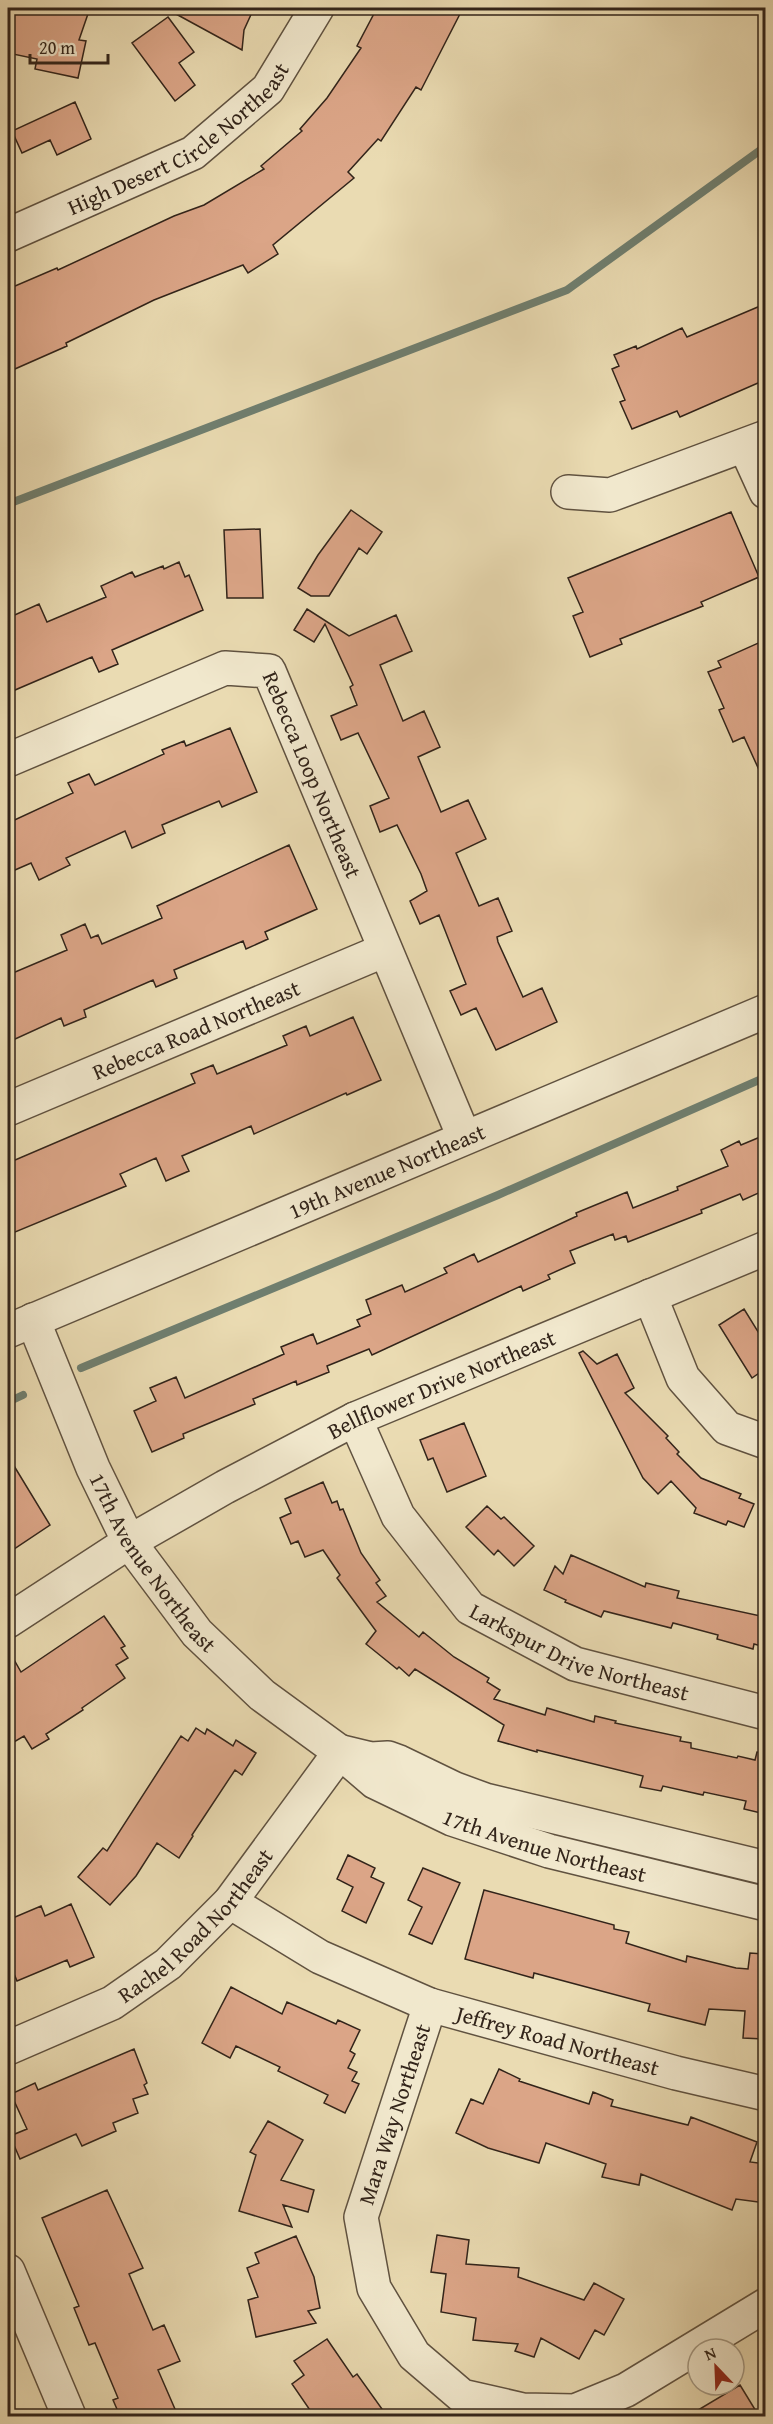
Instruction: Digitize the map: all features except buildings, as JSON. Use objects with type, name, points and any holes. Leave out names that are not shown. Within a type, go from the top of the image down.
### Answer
[{"type":"street","name":"High Desert Circle Northeast","points":[[8,235],[193,153],[267,89],[317,8]]},
{"type":"street","points":[[567,492],[610,495],[755,441],[765,492]]},
{"type":"street","name":"Rebecca Loop Northeast","points":[[8,760],[225,668],[269,671],[464,1137]]},
{"type":"street","name":"Rebecca Road Northeast","points":[[8,1109],[385,950]]},
{"type":"street","name":"19th Avenue Northeast","points":[[20,1325],[765,1011]]},
{"type":"street","name":"Bellflower Drive Northeast","points":[[8,1621],[129,1542],[225,1486],[356,1419],[765,1248]]},
{"type":"street","points":[[650,1296],[683,1378],[728,1428],[765,1442]]},
{"type":"street","name":"17th Avenue Northeast","points":[[20,1325],[129,1542],[197,1633],[262,1695],[340,1752],[375,1782],[452,1819],[549,1851],[765,1904]]},
{"type":"street","name":"Larkspur Drive Northeast","points":[[356,1419],[398,1516],[470,1608],[575,1664],[765,1713]]},
{"type":"street","name":"17th Avenue Northeast","points":[[340,1752],[371,1759],[388,1758],[455,1789],[485,1800],[765,1868]]},
{"type":"street","name":"Rachel Road Northeast","points":[[8,2048],[112,2003],[168,1964],[230,1902],[340,1752]]},
{"type":"street","name":"Jeffrey Road Northeast","points":[[230,1902],[320,1957],[430,2004],[676,2073],[765,2094]]},
{"type":"street","name":"Mara Way Northeast","points":[[430,2004],[361,2217],[374,2288],[414,2355],[462,2396],[523,2410],[575,2411],[626,2390],[765,2305]]},
{"type":"street","points":[[8,2271],[69,2416]]},
{"type":"waterway","points":[[8,504],[567,290],[766,146]]},
{"type":"waterway","points":[[81,1368],[498,1195],[766,1077]]},
{"type":"waterway","points":[[8,1402],[23,1395]]}]
